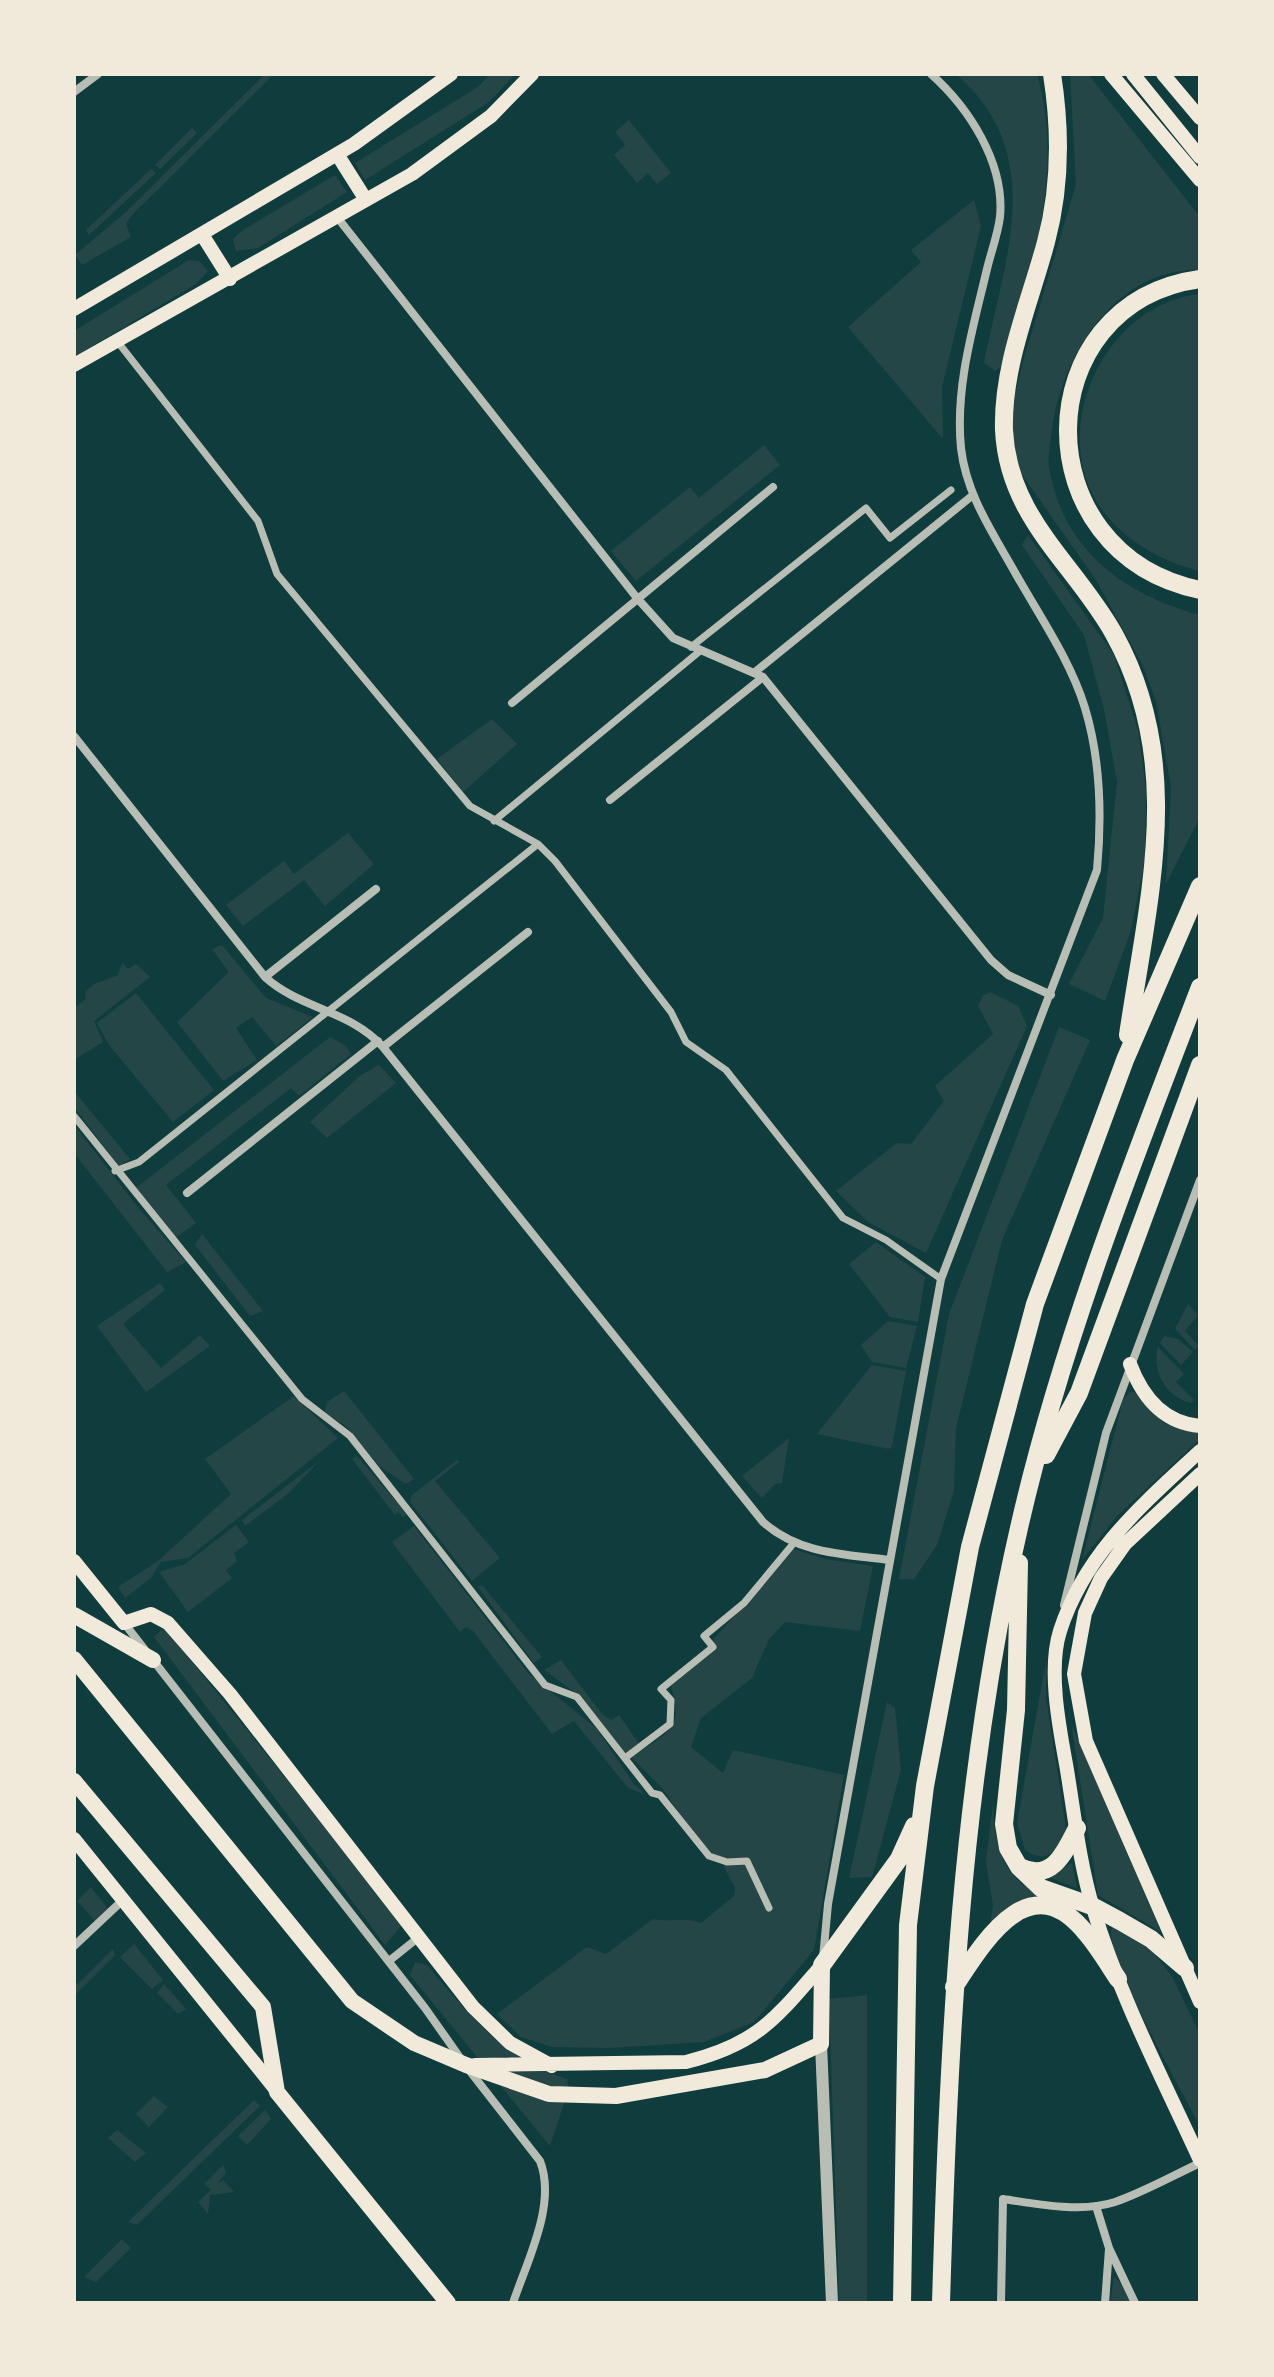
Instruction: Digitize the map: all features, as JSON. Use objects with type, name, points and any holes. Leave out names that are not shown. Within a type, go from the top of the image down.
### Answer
[{"type":"highway","points":[[1052,74],[1059,118],[1054,209],[1007,383],[1004,431],[1015,481],[1033,525],[1113,633],[1149,727],[1157,788],[1154,888],[1125,1060]]},
{"type":"highway","points":[[1200,279],[1168,286],[1134,305],[1095,344],[1073,390],[1067,444],[1080,496],[1107,540],[1151,574],[1200,590]]},
{"type":"highway","points":[[902,2303],[908,1925],[922,1809],[970,1547],[1035,1304],[1125,1060],[1200,886]]},
{"type":"highway","points":[[941,2303],[952,1989],[977,1746],[1019,1526],[1060,1374],[1149,1119],[1200,987]]},
{"type":"highway","points":[[1029,1486],[1079,1393],[1200,1065]]},
{"type":"highway","points":[[1019,1526],[1016,1710],[1004,1824],[1008,1848],[1019,1867],[1041,1888],[1092,1906],[1151,1939],[1185,1968]]},
{"type":"highway","points":[[74,1615],[153,1660]]},
{"type":"highway","points":[[74,1659],[352,2001],[414,2043],[549,2094],[616,2096],[765,2070],[821,2044],[822,1965],[899,1859],[922,1809]]},
{"type":"highway","points":[[74,1781],[263,2007],[277,2092],[448,2303]]},
{"type":"highway","points":[[1019,1867],[1027,1870],[1052,1868],[1061,1860],[1077,1828]]},
{"type":"highway","points":[[952,1989],[988,1934],[1015,1913],[1037,1904],[1052,1907],[1071,1918],[1086,1933],[1118,1979]]},
{"type":"main road","points":[[74,309],[203,236],[337,154],[451,74]]},
{"type":"main road","points":[[74,365],[230,279],[447,151],[491,116],[532,74]]},
{"type":"main road","points":[[1111,74],[1200,180]]},
{"type":"main road","points":[[1133,74],[1200,157]]},
{"type":"main road","points":[[1163,74],[1200,118]]},
{"type":"main road","points":[[337,154],[366,200]]},
{"type":"main road","points":[[203,236],[230,279]]},
{"type":"main road","points":[[1130,1364],[1149,1400],[1165,1414],[1200,1426]]},
{"type":"main road","points":[[1200,1451],[1114,1533],[1081,1581],[1059,1634],[1057,1714],[1092,1906],[1118,1979],[1200,2161]]},
{"type":"main road","points":[[1200,1474],[1125,1544],[1101,1578],[1085,1613],[1074,1674],[1086,1741],[1200,2002]]},
{"type":"main road","points":[[74,1561],[124,1623],[151,1614],[168,1623],[230,1694],[473,2007],[510,2043],[552,2066]]},
{"type":"main road","points":[[74,1839],[277,2092]]},
{"type":"main road","points":[[466,2065],[686,2062],[713,2055],[753,2038],[822,1965]]},
{"type":"street","points":[[74,92],[98,74]]},
{"type":"street","points":[[822,1965],[828,1904],[941,1279],[1097,870],[1100,793],[1085,708],[1070,671],[973,495],[962,452],[961,388],[1000,215],[994,173],[980,133],[948,90],[931,74]]},
{"type":"street","points":[[337,217],[637,598],[673,638],[759,674],[991,960],[1008,975],[1051,995]]},
{"type":"street","points":[[116,340],[258,521],[277,574],[470,806],[538,844],[654,989],[686,1042],[726,1070],[843,1218],[886,1240],[941,1279]]},
{"type":"street","points":[[512,703],[773,487]]},
{"type":"street","points":[[494,821],[866,508],[890,538],[951,490]]},
{"type":"street","points":[[610,800],[973,495]]},
{"type":"street","points":[[74,736],[265,977],[278,989],[355,1022],[381,1044],[763,1522],[793,1544],[807,1549],[889,1560]]},
{"type":"street","points":[[115,1171],[139,1162],[538,844]]},
{"type":"street","points":[[265,977],[376,889]]},
{"type":"street","points":[[187,1193],[528,932]]},
{"type":"street","points":[[74,1116],[115,1171],[302,1399],[350,1436],[545,1685],[577,1697],[709,1856],[727,1862],[747,1861],[769,1908]]},
{"type":"street","points":[[1059,1634],[1072,1562],[1106,1433],[1200,1180]]},
{"type":"street","points":[[625,1758],[670,1724],[671,1700],[661,1689],[713,1647],[704,1636],[744,1603],[793,1544]]},
{"type":"street","points":[[124,1623],[389,1961],[540,2161],[547,2187],[513,2303]]},
{"type":"street","points":[[74,1946],[124,1899]]},
{"type":"street","points":[[389,1961],[419,1937]]},
{"type":"street","points":[[821,2044],[832,2303]]},
{"type":"street","points":[[1001,2303],[1003,2199],[1039,2205],[1096,2206],[1115,2202],[1200,2161]]},
{"type":"street","points":[[1096,2206],[1109,2248],[1135,2303]]},
{"type":"street","points":[[1105,2303],[1109,2248]]},
{"type":"shaded area","points":[[265,74],[274,74],[131,216],[126,224],[131,237],[82,265],[75,255],[126,212]]},
{"type":"shaded area","points":[[490,74],[515,74],[489,102],[365,180],[355,163],[478,87]]},
{"type":"shaded area","points":[[956,74],[1037,74],[1045,110],[1048,146],[1042,218],[1008,361],[995,371],[984,363],[1008,249],[1012,211],[1011,175],[1003,140],[985,106]]},
{"type":"shaded area","points":[[1070,74],[1088,74],[1200,217],[1200,270],[1170,273],[1143,283],[1119,300],[1098,322],[1081,347],[1057,402],[1048,458],[1056,496],[1067,522],[1082,545],[1122,581],[1146,595],[1200,615],[1200,817],[1166,884],[1171,788],[1156,701],[1142,664],[1096,580],[1018,469],[1010,418],[1022,365],[1076,185]]},
{"type":"shaded area","points":[[629,120],[671,173],[657,184],[648,173],[637,183],[614,155],[625,145],[615,132]]},
{"type":"shaded area","points":[[192,128],[197,133],[160,169],[155,165]]},
{"type":"shaded area","points":[[151,169],[156,173],[89,235],[86,230]]},
{"type":"shaded area","points":[[335,175],[347,192],[258,248],[236,251],[233,239],[243,230]]},
{"type":"shaded area","points":[[974,200],[981,226],[942,387],[943,439],[848,327],[921,262],[911,250]]},
{"type":"shaded area","points":[[189,260],[199,261],[208,271],[196,284],[74,357],[74,331]]},
{"type":"shaded area","points":[[1200,294],[1200,571],[1145,548],[1114,523],[1091,491],[1084,472],[1080,443],[1082,413],[1091,384],[1104,357],[1122,334],[1145,314],[1171,301]]},
{"type":"shaded area","points":[[764,445],[780,465],[636,581],[611,551],[690,487],[699,498]]},
{"type":"shaded area","points":[[1028,535],[1114,655],[1138,730],[1146,790],[1145,858],[1131,931],[1105,1001],[1069,984],[1103,918],[1117,782],[1104,709],[1084,635],[1022,545]]},
{"type":"shaded area","points":[[492,719],[517,744],[463,792],[437,759]]},
{"type":"shaded area","points":[[348,833],[374,864],[325,906],[304,880],[243,926],[226,905],[284,861],[294,874]]},
{"type":"shaded area","points":[[222,945],[266,998],[313,1017],[276,1046],[252,1017],[236,1028],[257,1060],[223,1081],[177,1022],[229,972],[212,949]]},
{"type":"shaded area","points":[[122,963],[128,969],[136,964],[150,977],[94,1021],[103,1042],[74,1060],[74,1008],[86,999],[85,992],[94,984],[118,975]]},
{"type":"shaded area","points":[[990,992],[1018,1006],[1027,1026],[926,1253],[868,1222],[836,1191],[897,1143],[911,1144],[944,1101],[935,1086],[993,1034],[978,1006],[983,996]]},
{"type":"shaded area","points":[[136,993],[214,1090],[173,1122],[109,1045],[97,1023]]},
{"type":"shaded area","points":[[1059,1027],[1090,1040],[1002,1240],[956,1428],[954,1491],[937,1545],[914,1579],[899,1579],[949,1314]]},
{"type":"shaded area","points":[[330,1037],[345,1045],[351,1054],[299,1096],[291,1088],[166,1185],[196,1223],[174,1239],[136,1188]]},
{"type":"shaded area","points":[[379,1065],[396,1083],[327,1138],[310,1122],[361,1075]]},
{"type":"shaded area","points":[[74,1091],[130,1159],[119,1166],[74,1107]]},
{"type":"shaded area","points":[[74,1125],[140,1210],[186,1262],[167,1272],[74,1153]]},
{"type":"shaded area","points":[[202,1234],[263,1311],[250,1316],[195,1245]]},
{"type":"shaded area","points":[[876,1242],[925,1277],[918,1322],[890,1317],[849,1264]]},
{"type":"shaded area","points":[[160,1283],[165,1290],[123,1324],[161,1368],[200,1335],[210,1346],[146,1392],[97,1326]]},
{"type":"shaded area","points":[[1188,1304],[1198,1315],[1185,1331],[1199,1346],[1195,1350],[1175,1329]]},
{"type":"shaded area","points":[[888,1321],[917,1326],[906,1368],[872,1362],[861,1345]]},
{"type":"shaded area","points":[[1164,1336],[1178,1339],[1193,1352],[1181,1365],[1160,1343]]},
{"type":"shaded area","points":[[1158,1347],[1184,1374],[1176,1382],[1194,1400],[1191,1403],[1174,1395],[1162,1382],[1157,1365]]},
{"type":"shaded area","points":[[872,1365],[906,1371],[892,1446],[889,1449],[817,1434]]},
{"type":"shaded area","points":[[344,1391],[414,1479],[406,1484],[379,1466],[346,1426],[325,1413],[327,1402]]},
{"type":"shaded area","points":[[1130,1392],[1135,1392],[1165,1424],[1199,1433],[1200,1439],[1117,1516],[1082,1560],[1123,1400]]},
{"type":"shaded area","points":[[294,1396],[338,1438],[188,1558],[161,1562],[151,1578],[125,1598],[118,1587],[158,1561],[231,1494],[205,1459]]},
{"type":"shaded area","points":[[789,1438],[782,1483],[775,1484],[762,1498],[742,1476]]},
{"type":"shaded area","points":[[357,1456],[407,1514],[403,1517],[398,1512],[395,1515],[352,1459]]},
{"type":"shaded area","points":[[457,1460],[459,1462],[435,1481],[500,1558],[472,1581],[410,1502],[412,1495]]},
{"type":"shaded area","points":[[319,1461],[289,1493],[245,1526],[242,1520]]},
{"type":"shaded area","points":[[236,1525],[249,1542],[234,1553],[237,1561],[226,1570],[232,1578],[188,1612],[159,1572],[185,1564]]},
{"type":"shaded area","points":[[414,1526],[529,1674],[596,1728],[634,1784],[646,1795],[628,1788],[574,1721],[552,1734],[473,1631],[466,1627],[460,1632],[392,1542]]},
{"type":"shaded area","points":[[790,1548],[825,1559],[873,1566],[860,1631],[785,1622],[769,1639],[752,1678],[701,1718],[691,1747],[723,1773],[733,1750],[844,1775],[814,1950],[754,2022],[704,2042],[609,2048],[552,2047],[521,2037],[497,2014],[587,1947],[606,1954],[653,1919],[701,1923],[734,1896],[735,1888],[722,1863],[697,1839],[662,1788],[631,1757],[669,1730],[676,1713],[671,1686],[747,1602]]},
{"type":"shaded area","points":[[482,1585],[542,1657],[534,1663],[478,1587]]},
{"type":"shaded area","points":[[164,1627],[403,1924],[385,1945],[154,1637]]},
{"type":"shaded area","points":[[561,1660],[602,1714],[611,1720],[619,1715],[640,1745],[626,1755],[577,1694],[544,1670]]},
{"type":"shaded area","points":[[1046,1661],[1046,1697],[1067,1835],[1049,1854],[1039,1856],[1025,1850],[1017,1823]]},
{"type":"shaded area","points":[[887,1702],[895,1708],[901,1770],[872,1877],[849,1878]]},
{"type":"shaded area","points":[[1071,1723],[1161,1932],[1098,1895]]},
{"type":"shaded area","points":[[993,1803],[995,1832],[1002,1857],[1016,1878],[1039,1895],[990,1925],[993,1906],[986,1862]]},
{"type":"shaded area","points":[[1072,1863],[1077,1888],[1048,1877]]},
{"type":"shaded area","points":[[91,1887],[109,1910],[96,1922],[77,1901]]},
{"type":"shaded area","points":[[1118,1927],[1154,1953],[1173,1978],[1200,2035],[1200,2126],[1146,2024],[1119,1964],[1112,1942],[1112,1928]]},
{"type":"shaded area","points":[[134,1944],[163,1980],[152,1989],[120,1957]]},
{"type":"shaded area","points":[[113,1949],[115,1955],[74,1996],[74,1983],[78,1984]]},
{"type":"shaded area","points":[[415,1962],[427,1965],[473,2017],[505,2046],[523,2059],[567,2079],[569,2088],[550,2146],[410,1975]]},
{"type":"shaded area","points":[[164,1984],[186,2009],[178,2014],[157,1993]]},
{"type":"shaded area","points":[[867,1995],[867,2303],[839,2303],[829,1999]]},
{"type":"shaded area","points":[[154,2096],[168,2107],[149,2127],[136,2114]]},
{"type":"shaded area","points":[[254,2100],[260,2106],[137,2225],[128,2222]]},
{"type":"shaded area","points":[[265,2110],[271,2119],[247,2145],[238,2136]]},
{"type":"shaded area","points":[[117,2130],[146,2153],[135,2162],[108,2138]]},
{"type":"shaded area","points":[[223,2165],[226,2173],[217,2184],[223,2180],[234,2192],[210,2195],[208,2214],[198,2202],[211,2190],[204,2184]]},
{"type":"shaded area","points":[[122,2239],[131,2248],[96,2282],[84,2277]]},
{"type":"shaded area","points":[[1114,2277],[1122,2284],[1130,2303],[1110,2303]]}]
